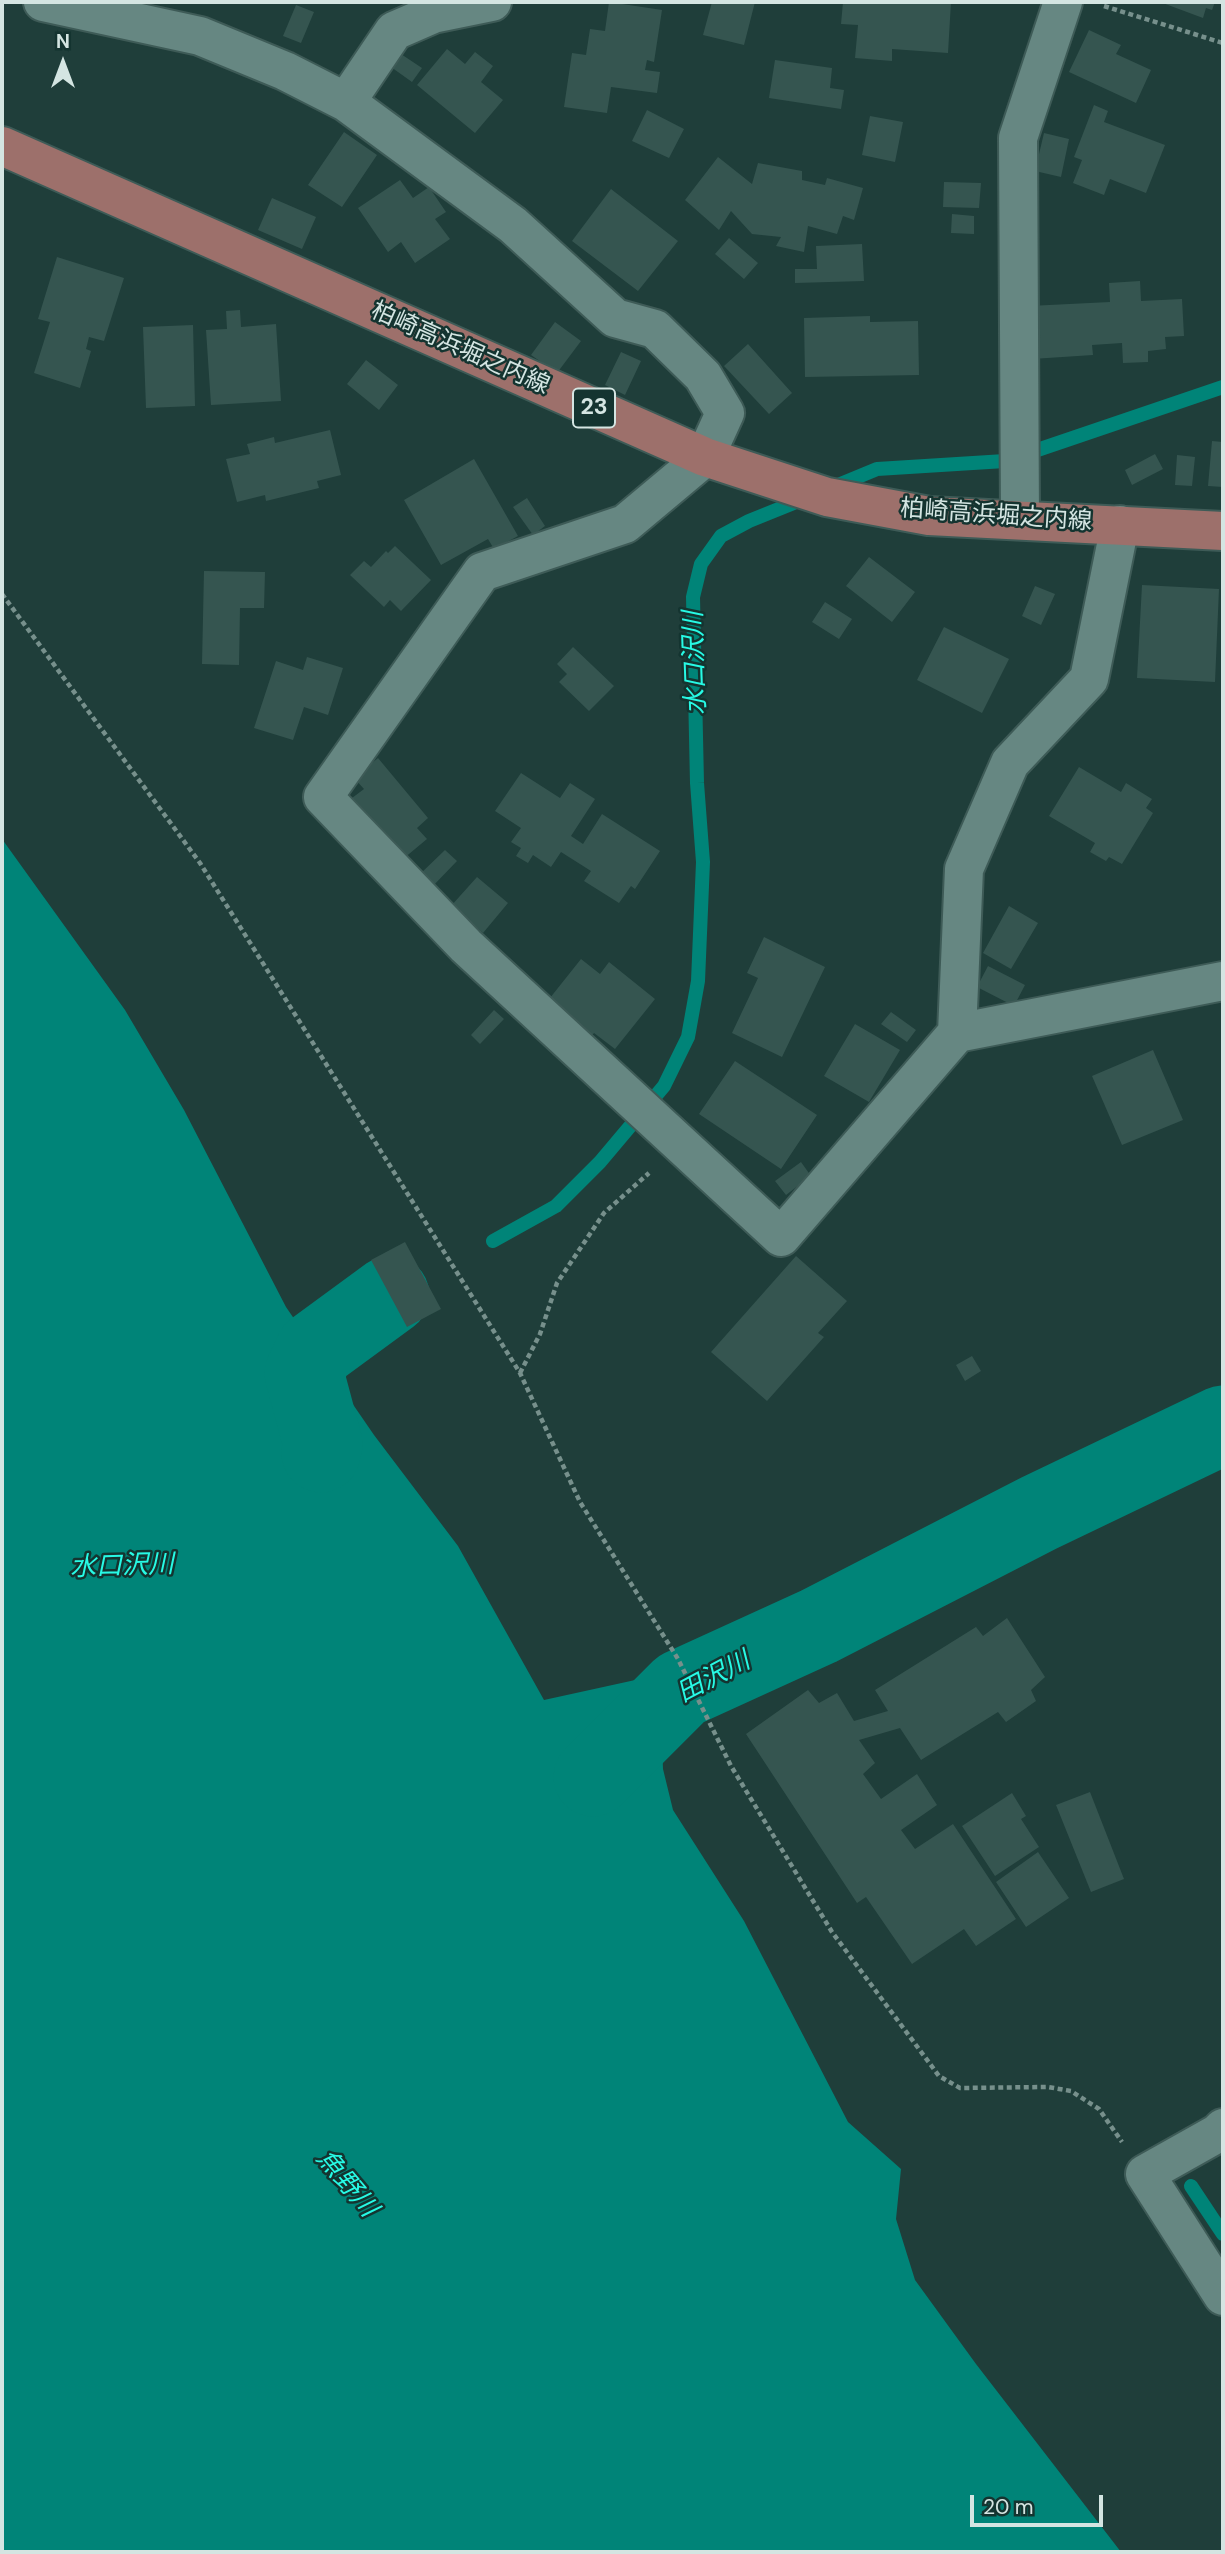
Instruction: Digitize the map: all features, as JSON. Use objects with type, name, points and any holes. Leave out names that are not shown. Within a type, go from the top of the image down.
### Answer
[{"type":"main road","name":"柏崎高浜堀之内線","points":[[2,146],[705,457],[827,497],[929,516],[1223,531]]},
{"type":"street","points":[[43,2],[200,36],[285,71],[346,102],[513,225],[615,318],[655,329],[703,376],[725,414],[705,457],[625,524],[482,572],[323,797],[466,946],[781,1237],[957,1033],[1223,981]]},
{"type":"street","points":[[346,102],[394,31],[433,14],[492,2]]},
{"type":"street","points":[[1020,520],[1018,138],[1063,2]]},
{"type":"street","points":[[957,1033],[964,869],[1010,763],[1089,679],[1120,525]]},
{"type":"street","points":[[1223,2128],[1145,2174],[1223,2296]]},
{"type":"path","points":[[1091,2],[1223,43]]},
{"type":"path","points":[[2,594],[200,863],[520,1373],[580,1502],[678,1659],[731,1766],[832,1932],[939,2076],[960,2088],[1048,2087],[1071,2091],[1099,2109],[1145,2174]]},
{"type":"path","points":[[520,1373],[540,1334],[557,1283],[604,1213],[681,1145]]},
{"type":"water","name":"魚野川","points":[[2,839],[125,1010],[184,1110],[286,1307],[374,1435],[458,1546],[544,1700],[658,1675],[681,1716],[662,1745],[663,1769],[673,1810],[744,1921],[848,2122],[901,2169],[896,2219],[915,2280],[1121,2552],[2,2552]]},
{"type":"building","points":[[609,2],[662,10],[654,62],[647,60],[645,70],[660,72],[657,93],[611,87],[607,113],[564,107],[572,53],[586,55],[590,29],[605,31]]},
{"type":"building","points":[[712,2],[755,2],[744,45],[703,35]]},
{"type":"building","points":[[843,2],[951,2],[948,53],[892,49],[892,61],[855,58],[858,25],[841,24]]},
{"type":"building","points":[[1160,2],[1215,2],[1212,10],[1206,8],[1203,18]]},
{"type":"building","points":[[296,5],[314,12],[301,43],[283,36]]},
{"type":"building","points":[[1089,30],[1121,45],[1116,54],[1151,70],[1136,103],[1069,72]]},
{"type":"building","points":[[447,49],[465,64],[475,52],[493,66],[481,82],[503,100],[475,133],[417,85]]},
{"type":"building","points":[[401,54],[422,68],[412,82],[391,67]]},
{"type":"building","points":[[775,60],[832,68],[830,88],[844,90],[841,109],[769,98]]},
{"type":"building","points":[[1094,105],[1108,111],[1104,122],[1165,145],[1146,193],[1110,179],[1104,195],[1073,183],[1082,160],[1074,157]]},
{"type":"building","points":[[647,110],[684,129],[669,158],[632,141]]},
{"type":"building","points":[[870,116],[903,122],[895,162],[862,155]]},
{"type":"building","points":[[344,132],[377,155],[342,207],[308,185]]},
{"type":"building","points":[[1044,133],[1069,139],[1061,177],[1035,171]]},
{"type":"building","points":[[718,157],[752,184],[758,163],[802,171],[802,180],[825,185],[827,178],[863,188],[854,220],[843,216],[837,234],[808,226],[804,252],[776,246],[781,237],[752,234],[731,211],[719,230],[685,200]]},
{"type":"building","points":[[400,180],[413,198],[429,187],[446,212],[435,219],[450,239],[415,263],[401,242],[388,252],[358,208]]},
{"type":"building","points":[[944,182],[981,183],[979,208],[943,207]]},
{"type":"building","points":[[611,189],[678,241],[638,291],[572,241]]},
{"type":"building","points":[[272,198],[316,217],[302,249],[258,230]]},
{"type":"building","points":[[952,214],[974,216],[974,234],[951,233]]},
{"type":"building","points":[[729,238],[758,263],[744,279],[715,254]]},
{"type":"building","points":[[862,244],[864,281],[795,283],[795,269],[817,269],[816,246]]},
{"type":"building","points":[[57,257],[124,278],[104,341],[89,337],[86,349],[91,351],[80,388],[34,373],[50,322],[38,319]]},
{"type":"building","points":[[1140,281],[1141,301],[1182,299],[1184,336],[1165,337],[1166,349],[1148,351],[1148,362],[1123,363],[1122,343],[1092,345],[1093,355],[1032,359],[1029,306],[1110,302],[1109,283]]},
{"type":"building","points":[[240,310],[241,327],[276,324],[281,401],[211,405],[206,330],[227,329],[226,311]]},
{"type":"building","points":[[870,316],[870,322],[918,321],[919,375],[805,377],[804,318]]},
{"type":"building","points":[[555,322],[581,341],[557,373],[531,355]]},
{"type":"building","points":[[193,325],[195,406],[146,408],[143,327]]},
{"type":"building","points":[[748,344],[792,393],[769,414],[724,366]]},
{"type":"building","points":[[621,352],[641,361],[625,395],[605,385]]},
{"type":"building","points":[[366,360],[398,385],[379,410],[347,384]]},
{"type":"building","points":[[330,430],[341,475],[317,481],[319,488],[266,501],[265,495],[237,502],[226,459],[250,454],[247,444],[274,437],[275,443]]},
{"type":"building","points":[[1212,441],[1223,442],[1223,487],[1208,486]]},
{"type":"building","points":[[1155,454],[1163,469],[1132,485],[1125,470]]},
{"type":"building","points":[[1177,455],[1195,457],[1192,486],[1175,485]]},
{"type":"building","points":[[474,459],[518,536],[494,549],[488,539],[441,565],[404,500]]},
{"type":"building","points":[[527,498],[545,526],[533,535],[513,507]]},
{"type":"building","points":[[395,546],[431,580],[401,611],[390,600],[384,607],[350,575],[364,561],[371,567],[386,551],[388,553]]},
{"type":"building","points":[[869,557],[915,592],[892,622],[846,586]]},
{"type":"building","points":[[204,571],[265,572],[264,608],[240,608],[239,665],[202,664]]},
{"type":"building","points":[[1142,585],[1219,589],[1215,682],[1137,678]]},
{"type":"building","points":[[1035,586],[1055,594],[1041,625],[1022,616]]},
{"type":"building","points":[[825,602],[852,619],[839,639],[812,622]]},
{"type":"building","points":[[944,627],[1009,659],[982,713],[917,680]]},
{"type":"building","points":[[573,647],[614,686],[589,711],[559,682],[567,674],[557,664]]},
{"type":"building","points":[[307,657],[343,668],[328,715],[304,707],[293,740],[254,728],[276,661],[303,670]]},
{"type":"building","points":[[378,758],[428,818],[417,828],[427,839],[403,859],[352,798],[364,789],[354,778]]},
{"type":"building","points":[[1079,767],[1121,792],[1126,783],[1152,799],[1146,808],[1153,813],[1122,864],[1109,857],[1106,861],[1090,852],[1095,843],[1049,816]]},
{"type":"building","points":[[521,773],[560,798],[570,783],[595,799],[571,836],[583,844],[602,814],[660,851],[635,889],[631,886],[619,903],[584,881],[591,871],[561,852],[551,867],[533,855],[528,863],[516,856],[521,848],[511,842],[521,828],[495,811]]},
{"type":"building","points":[[445,850],[457,861],[431,888],[418,876]]},
{"type":"building","points":[[477,877],[508,903],[483,933],[451,906]]},
{"type":"building","points":[[1009,906],[1038,923],[1011,969],[983,953]]},
{"type":"building","points":[[764,937],[825,967],[782,1057],[732,1033],[758,978],[747,973]]},
{"type":"building","points":[[581,959],[600,974],[609,962],[655,999],[615,1049],[594,1033],[589,1039],[542,1008]]},
{"type":"building","points":[[988,966],[1025,985],[1014,1006],[977,987]]},
{"type":"building","points":[[494,1010],[504,1019],[480,1044],[471,1035]]},
{"type":"building","points":[[891,1012],[916,1030],[907,1042],[881,1024]]},
{"type":"building","points":[[855,1024],[900,1050],[869,1102],[824,1076]]},
{"type":"building","points":[[1153,1050],[1183,1120],[1122,1145],[1092,1076]]},
{"type":"building","points":[[735,1061],[817,1115],[781,1169],[699,1114]]},
{"type":"building","points":[[801,1162],[811,1176],[786,1195],[775,1181]]},
{"type":"building","points":[[405,1242],[441,1309],[407,1327],[371,1260]]},
{"type":"building","points":[[796,1256],[847,1301],[818,1333],[824,1337],[767,1401],[711,1352]]},
{"type":"building","points":[[972,1356],[981,1371],[965,1381],[956,1365]]},
{"type":"building","points":[[1007,1618],[1045,1677],[1031,1690],[1036,1701],[1006,1722],[998,1712],[921,1760],[900,1728],[859,1740],[875,1763],[863,1774],[881,1799],[917,1774],[937,1805],[901,1830],[915,1849],[953,1824],[1016,1919],[976,1946],[964,1929],[912,1964],[866,1897],[857,1903],[746,1734],[808,1690],[819,1703],[837,1693],[854,1721],[888,1711],[875,1690],[976,1627],[983,1636]]},
{"type":"building","points":[[1090,1792],[1124,1879],[1091,1892],[1056,1805]]},
{"type":"building","points":[[1012,1793],[1026,1816],[1021,1819],[1039,1847],[995,1876],[962,1826]]},
{"type":"building","points":[[1038,1852],[1069,1898],[1026,1927],[996,1882]]},
{"type":"waterway","name":"水口沢川","points":[[831,488],[877,469],[1005,461],[1223,387]]},
{"type":"waterway","name":"水口沢川","points":[[493,1241],[556,1206],[600,1162],[664,1086],[688,1037],[698,981],[703,862],[697,783],[693,597],[701,564],[721,536],[749,521],[806,498]]},
{"type":"waterway","name":"水口沢川","points":[[321,1453],[323,1444],[304,1373],[315,1350],[390,1295]]},
{"type":"waterway","name":"田沢川","points":[[593,1777],[681,1689],[819,1626],[1039,1513],[1223,1425]]},
{"type":"waterway","points":[[1191,2186],[1223,2234]]}]
